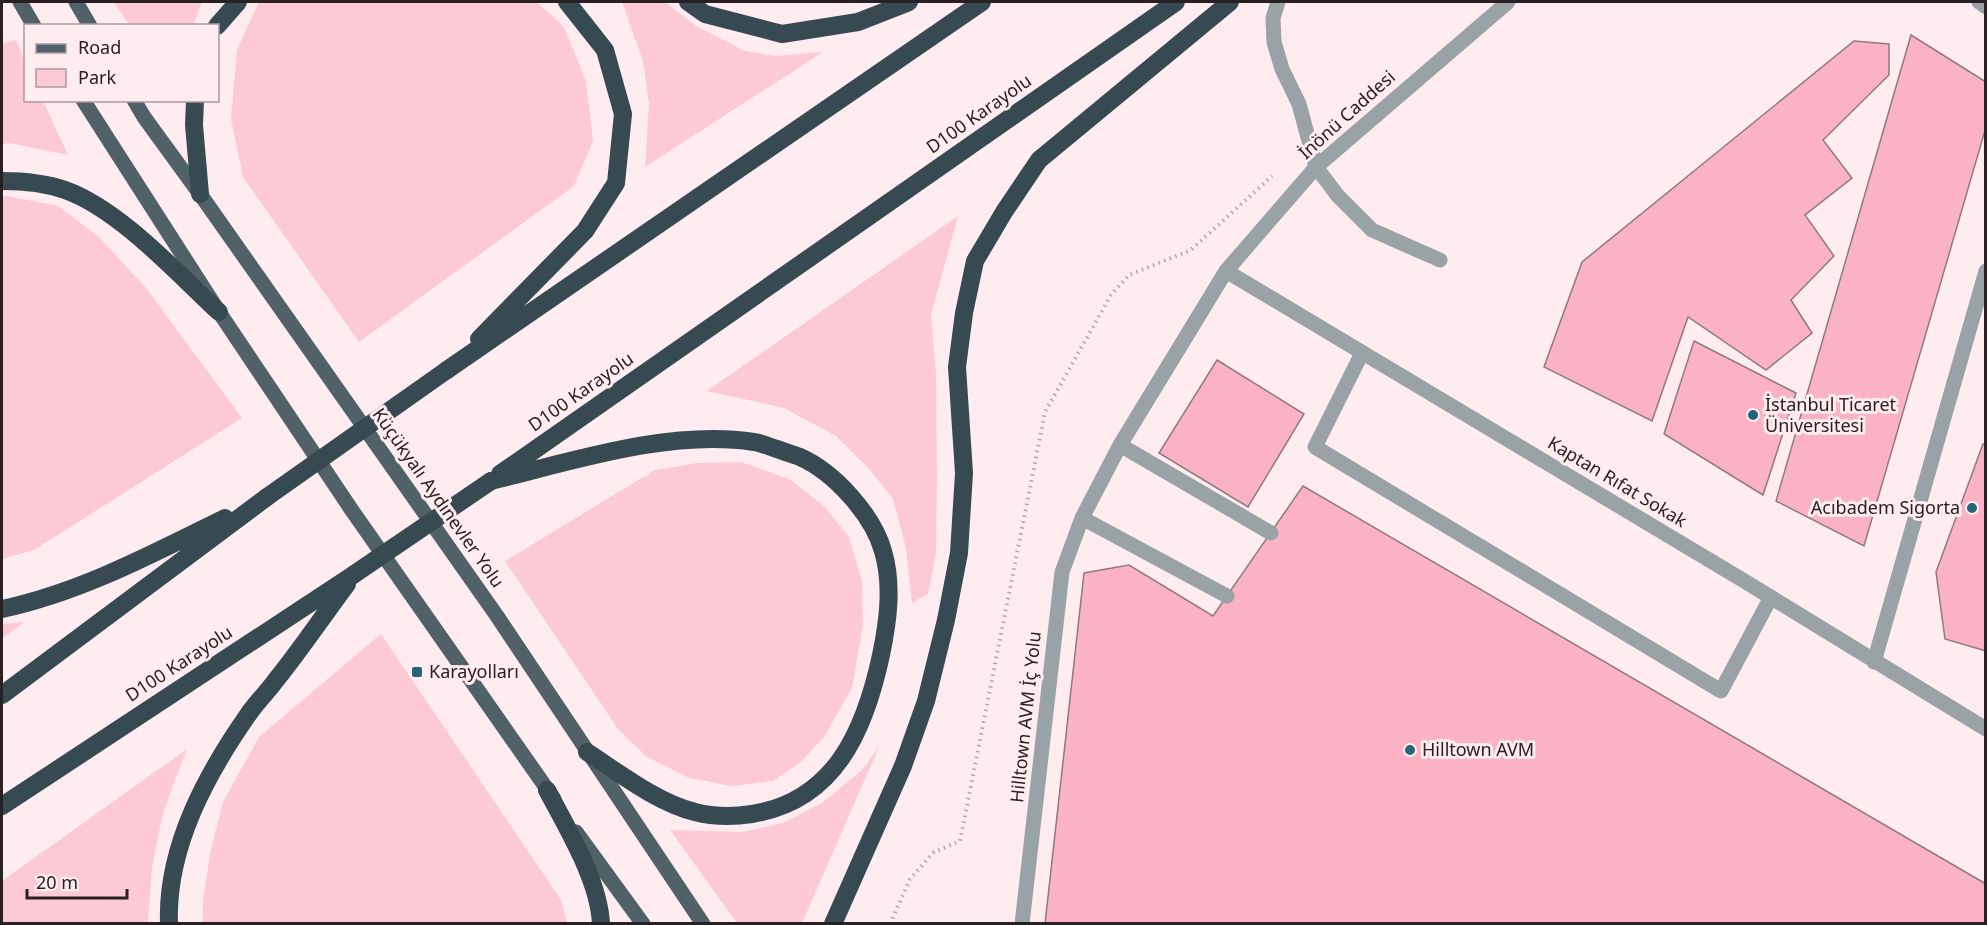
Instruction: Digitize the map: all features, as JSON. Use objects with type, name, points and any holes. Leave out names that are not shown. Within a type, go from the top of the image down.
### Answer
[{"type":"highway","points":[[219,24],[238,2]]},
{"type":"highway","points":[[447,370],[585,231],[616,183],[623,114],[605,50],[567,2]]},
{"type":"highway","points":[[688,2],[705,14],[782,34],[858,22],[909,2]]},
{"type":"highway","points":[[2,695],[267,497],[447,370],[982,2]]},
{"type":"highway","name":"D100 Karayolu","points":[[2,806],[354,574],[1176,2]]},
{"type":"highway","points":[[833,924],[903,766],[926,701],[946,620],[959,553],[963,473],[957,367],[964,313],[975,261],[1039,160],[1230,2]]},
{"type":"highway","points":[[195,102],[194,125],[200,194]]},
{"type":"highway","points":[[2,181],[24,181],[65,191],[106,211],[144,242],[219,312]]},
{"type":"highway","points":[[491,480],[631,447],[703,439],[756,442],[801,458],[833,478],[868,517],[883,550],[888,581],[887,628],[863,720],[838,765],[809,793],[772,811],[729,817],[694,812],[654,795],[587,752]]},
{"type":"highway","points":[[2,609],[89,583],[267,497]]},
{"type":"highway","points":[[169,924],[174,868],[178,851],[195,807],[215,767],[251,711],[354,574]]},
{"type":"highway","points":[[548,790],[583,858],[601,912],[601,924]]},
{"type":"main road","points":[[20,2],[33,24]]},
{"type":"main road","points":[[76,2],[89,24]]},
{"type":"main road","points":[[84,102],[219,312],[351,509],[643,924]]},
{"type":"main road","name":"Küçükyalı Aydınevler Yolu","points":[[135,102],[497,616],[702,924]]},
{"type":"street","points":[[1278,2],[1273,18],[1274,42],[1282,69],[1299,104],[1316,167],[1338,196],[1372,230],[1440,260]]},
{"type":"street","name":"İnönü Caddesi","points":[[1226,271],[1316,167],[1508,2]]},
{"type":"street","points":[[1979,2],[1986,7]]},
{"type":"street","name":"Kaptan Rıfat Sokak","points":[[1226,271],[1771,597],[1986,729]]},
{"type":"street","name":"Hilltown AVM İç Yolu","points":[[1022,924],[1062,572],[1082,518],[1120,445],[1226,271]]},
{"type":"street","points":[[1874,662],[1986,271]]},
{"type":"street","points":[[1362,353],[1315,447],[1721,691],[1771,597]]},
{"type":"street","points":[[1120,445],[1271,533]]},
{"type":"street","points":[[1082,518],[1227,596]]},
{"type":"green space","points":[[114,2],[202,2],[194,24],[128,24]]},
{"type":"green space","points":[[259,2],[537,2],[564,27],[586,81],[593,141],[574,186],[359,342],[243,177],[231,119],[237,50]]},
{"type":"green space","points":[[622,2],[665,2],[696,26],[745,51],[775,56],[823,52],[645,167],[649,103],[643,61]]},
{"type":"green space","points":[[16,40],[24,60],[24,102],[43,102],[68,155],[10,143],[2,144],[2,44]]},
{"type":"green space","points":[[2,197],[58,206],[98,236],[146,288],[242,418],[34,550],[2,559]]},
{"type":"green space","points":[[958,216],[931,315],[936,374],[936,553],[928,594],[912,603],[906,548],[893,499],[870,470],[836,436],[784,408],[707,391]]},
{"type":"green space","points":[[741,462],[789,479],[825,507],[849,537],[862,581],[863,625],[852,688],[824,737],[801,762],[773,781],[732,786],[689,778],[647,757],[618,729],[505,561],[655,470],[697,463]]},
{"type":"green space","points":[[24,622],[2,639],[2,624]]},
{"type":"green space","points":[[381,634],[561,900],[567,923],[203,923],[203,901],[210,854],[223,802],[259,737]]},
{"type":"green space","points":[[879,747],[802,923],[737,923],[670,830],[743,832],[783,823],[822,803],[862,770]]},
{"type":"green space","points":[[187,749],[163,813],[152,867],[148,923],[2,923],[2,881]]},
{"type":"building","points":[[1911,35],[1986,82],[1986,127],[1864,546],[1776,501]]},
{"type":"building","points":[[1854,41],[1889,44],[1889,75],[1823,140],[1852,178],[1805,215],[1834,256],[1791,300],[1812,333],[1766,370],[1688,317],[1652,421],[1544,367],[1582,262]]},
{"type":"building","points":[[1694,341],[1796,393],[1763,495],[1664,434]]},
{"type":"building","points":[[1217,360],[1304,414],[1248,507],[1159,453]]},
{"type":"building","name":"Acıbadem Sigorta","points":[[1983,444],[1986,445],[1986,651],[1945,639],[1936,572]]},
{"type":"building","name":"Hilltown AVM","points":[[1303,486],[1986,884],[1986,924],[1045,924],[1084,573],[1129,565],[1213,616]]},
{"type":"place","name":"İstanbul Ticaret Üniversitesi","points":[[1753,415]]},
{"type":"place","name":"Acıbadem Sigorta","points":[[1972,508]]},
{"type":"place","name":"Karayolları","points":[[417,672]]},
{"type":"place","name":"Hilltown AVM","points":[[1410,750]]}]
